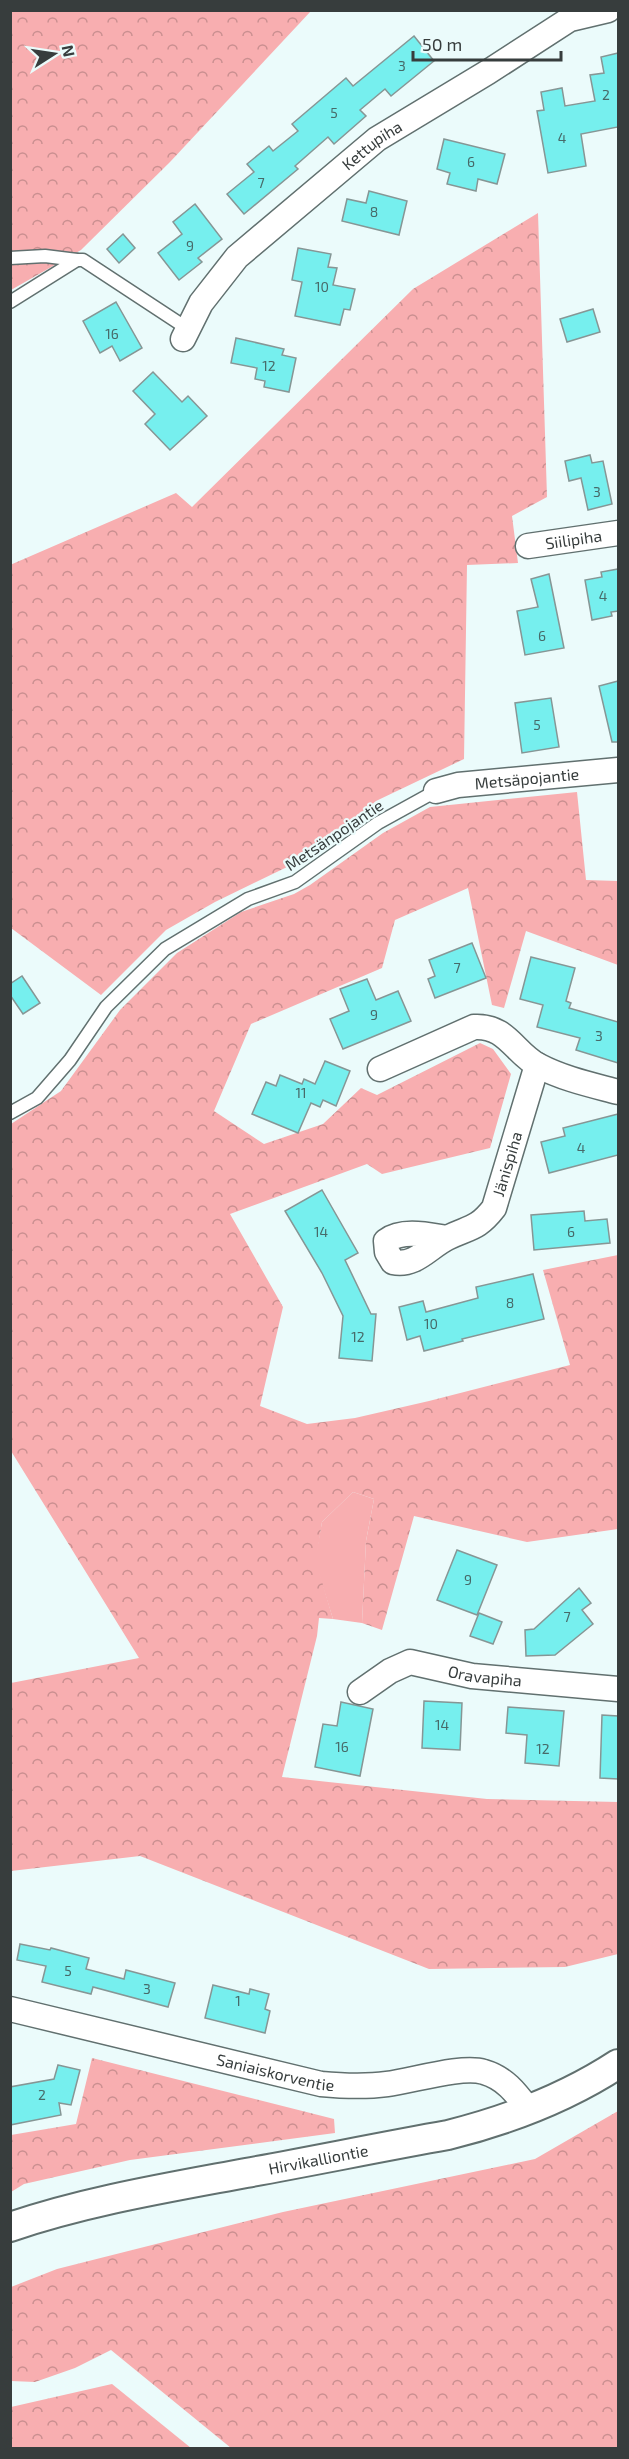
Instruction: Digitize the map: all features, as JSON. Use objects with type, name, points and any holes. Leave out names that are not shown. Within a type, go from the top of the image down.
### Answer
[{"type":"street","name":"Kettupiha","points":[[185,334],[201,303],[237,257],[377,139],[570,19],[608,10]]},
{"type":"street","name":"Siilipiha","points":[[528,546],[618,533]]},
{"type":"street","name":"Metsäpojantie","points":[[436,791],[458,785],[618,770]]},
{"type":"street","points":[[380,1069],[474,1027],[486,1026],[502,1033],[537,1065],[570,1078],[618,1092]]},
{"type":"street","name":"Jänispiha","points":[[447,1238],[468,1231],[485,1220],[494,1208],[537,1065]]},
{"type":"street","name":"Oravapiha","points":[[360,1692],[390,1671],[410,1662],[471,1676],[618,1689]]},
{"type":"street","name":"Saniaiskorventie","points":[[10,2009],[321,2084],[385,2085],[466,2070],[482,2071],[502,2080],[529,2110]]},
{"type":"street","name":"Hirvikalliontie","points":[[10,2227],[54,2212],[159,2189],[448,2135],[484,2126],[563,2095],[618,2064]]},
{"type":"lane","points":[[10,258],[45,256],[83,260],[185,334]]},
{"type":"lane","points":[[10,302],[77,260]]},
{"type":"lane","name":"Metsänpojantie","points":[[10,1113],[37,1098],[70,1060],[106,1007],[165,949],[248,899],[295,882],[378,823],[436,791]]},
{"type":"green space","points":[[11,11],[311,11],[170,162],[81,250],[11,290]]},
{"type":"green space","points":[[538,213],[547,497],[512,516],[518,563],[467,565],[464,759],[376,801],[314,854],[215,902],[166,930],[101,995],[11,928],[10,565],[176,493],[192,507],[413,289]]},
{"type":"green space","points":[[577,792],[586,880],[618,881],[618,965],[526,931],[504,1008],[492,1005],[468,888],[395,920],[382,968],[251,1024],[214,1111],[264,1144],[323,1124],[361,1088],[377,1095],[480,1043],[493,1049],[511,1074],[490,1148],[382,1174],[367,1164],[230,1214],[283,1307],[260,1406],[307,1424],[355,1418],[570,1365],[543,1270],[618,1255],[618,1529],[527,1542],[414,1516],[382,1630],[362,1623],[366,1541],[374,1499],[353,1492],[322,1522],[316,1561],[333,1619],[319,1618],[317,1636],[282,1777],[487,1799],[618,1802],[618,1954],[565,1967],[429,1969],[140,1856],[11,1871],[11,1683],[139,1658],[11,1451],[11,1124],[61,1091],[120,1010],[177,953],[241,912],[294,894],[383,833],[430,807]]},
{"type":"green space","points":[[353,1492],[374,1499],[366,1541],[362,1623],[333,1619],[315,1561],[322,1522]]},
{"type":"green space","points":[[92,2058],[334,2119],[335,2133],[130,2160],[24,2184],[11,2192],[11,2135],[76,2124]]},
{"type":"green space","points":[[618,2111],[618,2448],[231,2448],[111,2350],[75,2368],[35,2382],[11,2381],[11,2287],[57,2269],[283,2212],[535,2159]]},
{"type":"green space","points":[[112,2384],[191,2448],[11,2448],[11,2407]]},
{"type":"building","points":[[414,36],[434,61],[391,96],[385,89],[360,110],[366,116],[334,144],[328,137],[295,166],[298,169],[244,214],[227,194],[254,172],[247,164],[269,146],[273,151],[298,131],[292,124],[346,78],[353,86]]},
{"type":"building","points":[[618,53],[618,127],[581,134],[586,166],[548,173],[537,111],[544,110],[541,92],[562,88],[565,106],[595,101],[590,75],[604,73],[601,57]]},
{"type":"building","points":[[444,139],[505,154],[497,184],[478,179],[476,191],[447,184],[450,173],[437,169]]},
{"type":"building","points":[[369,191],[407,201],[399,235],[342,221],[347,199],[366,203]]},
{"type":"building","points":[[195,204],[222,239],[198,258],[202,262],[179,280],[158,253],[182,234],[173,222]]},
{"type":"building","points":[[123,234],[135,248],[119,263],[107,249]]},
{"type":"building","points":[[298,248],[331,254],[328,267],[337,268],[333,285],[355,289],[350,310],[344,309],[340,325],[295,316],[302,282],[292,280]]},
{"type":"building","points":[[116,302],[142,348],[120,361],[112,346],[100,353],[83,321]]},
{"type":"building","points":[[593,309],[600,332],[567,342],[560,319]]},
{"type":"building","points":[[236,338],[284,349],[282,355],[296,358],[289,392],[264,387],[265,381],[255,379],[257,368],[231,363]]},
{"type":"building","points":[[153,372],[182,402],[188,396],[207,416],[170,450],[145,424],[155,414],[133,391]]},
{"type":"building","points":[[590,455],[592,463],[603,461],[612,504],[588,510],[581,478],[569,481],[565,461]]},
{"type":"building","points":[[618,569],[618,611],[611,612],[612,616],[592,620],[585,580],[602,577],[601,572]]},
{"type":"building","points":[[549,574],[564,648],[525,655],[517,611],[538,607],[531,579]]},
{"type":"building","points":[[618,681],[618,742],[612,742],[599,686]]},
{"type":"building","points":[[551,698],[559,747],[522,753],[515,703]]},
{"type":"building","points":[[472,943],[486,978],[435,998],[428,979],[435,976],[429,960]]},
{"type":"building","points":[[531,957],[575,968],[566,1001],[571,1003],[569,1008],[618,1022],[618,1063],[576,1050],[580,1038],[537,1027],[543,1005],[520,999]]},
{"type":"building","points":[[22,976],[40,1003],[23,1014],[10,995],[10,984]]},
{"type":"building","points":[[367,979],[376,1000],[398,991],[411,1021],[343,1049],[330,1019],[349,1011],[340,989]]},
{"type":"building","points":[[325,1061],[350,1071],[336,1106],[323,1100],[320,1107],[311,1103],[298,1133],[252,1114],[266,1082],[276,1086],[280,1075],[302,1084],[304,1079],[315,1084]]},
{"type":"building","points":[[618,1114],[618,1155],[549,1173],[541,1142],[565,1136],[563,1128]]},
{"type":"building","points":[[322,1190],[358,1253],[345,1260],[371,1314],[376,1314],[372,1361],[339,1358],[343,1316],[322,1273],[285,1211]]},
{"type":"building","points":[[584,1211],[585,1221],[607,1219],[610,1243],[534,1250],[531,1215]]},
{"type":"building","points":[[533,1274],[544,1319],[462,1339],[463,1341],[424,1351],[420,1336],[407,1340],[399,1307],[423,1301],[426,1312],[478,1298],[476,1287]]},
{"type":"building","points":[[457,1550],[497,1565],[477,1615],[437,1600]]},
{"type":"building","points":[[579,1588],[591,1603],[582,1610],[593,1624],[555,1655],[526,1656],[525,1630],[534,1629]]},
{"type":"building","points":[[479,1613],[502,1622],[493,1644],[470,1636]]},
{"type":"building","points":[[424,1701],[462,1703],[460,1750],[422,1748]]},
{"type":"building","points":[[341,1702],[373,1709],[360,1776],[315,1767],[323,1724],[337,1726]]},
{"type":"building","points":[[508,1707],[564,1711],[559,1766],[525,1763],[527,1735],[506,1733]]},
{"type":"building","points":[[602,1715],[618,1716],[618,1779],[600,1778]]},
{"type":"building","points":[[20,1944],[50,1950],[51,1948],[89,1958],[86,1969],[124,1979],[126,1970],[175,1983],[168,2007],[93,1987],[91,1994],[42,1982],[46,1966],[17,1960]]},
{"type":"building","points":[[213,1985],[249,1994],[250,1989],[269,1994],[265,2009],[270,2011],[265,2033],[205,2018]]},
{"type":"building","points":[[58,2065],[80,2070],[71,2105],[59,2103],[61,2115],[10,2125],[10,2087],[54,2079]]}]
